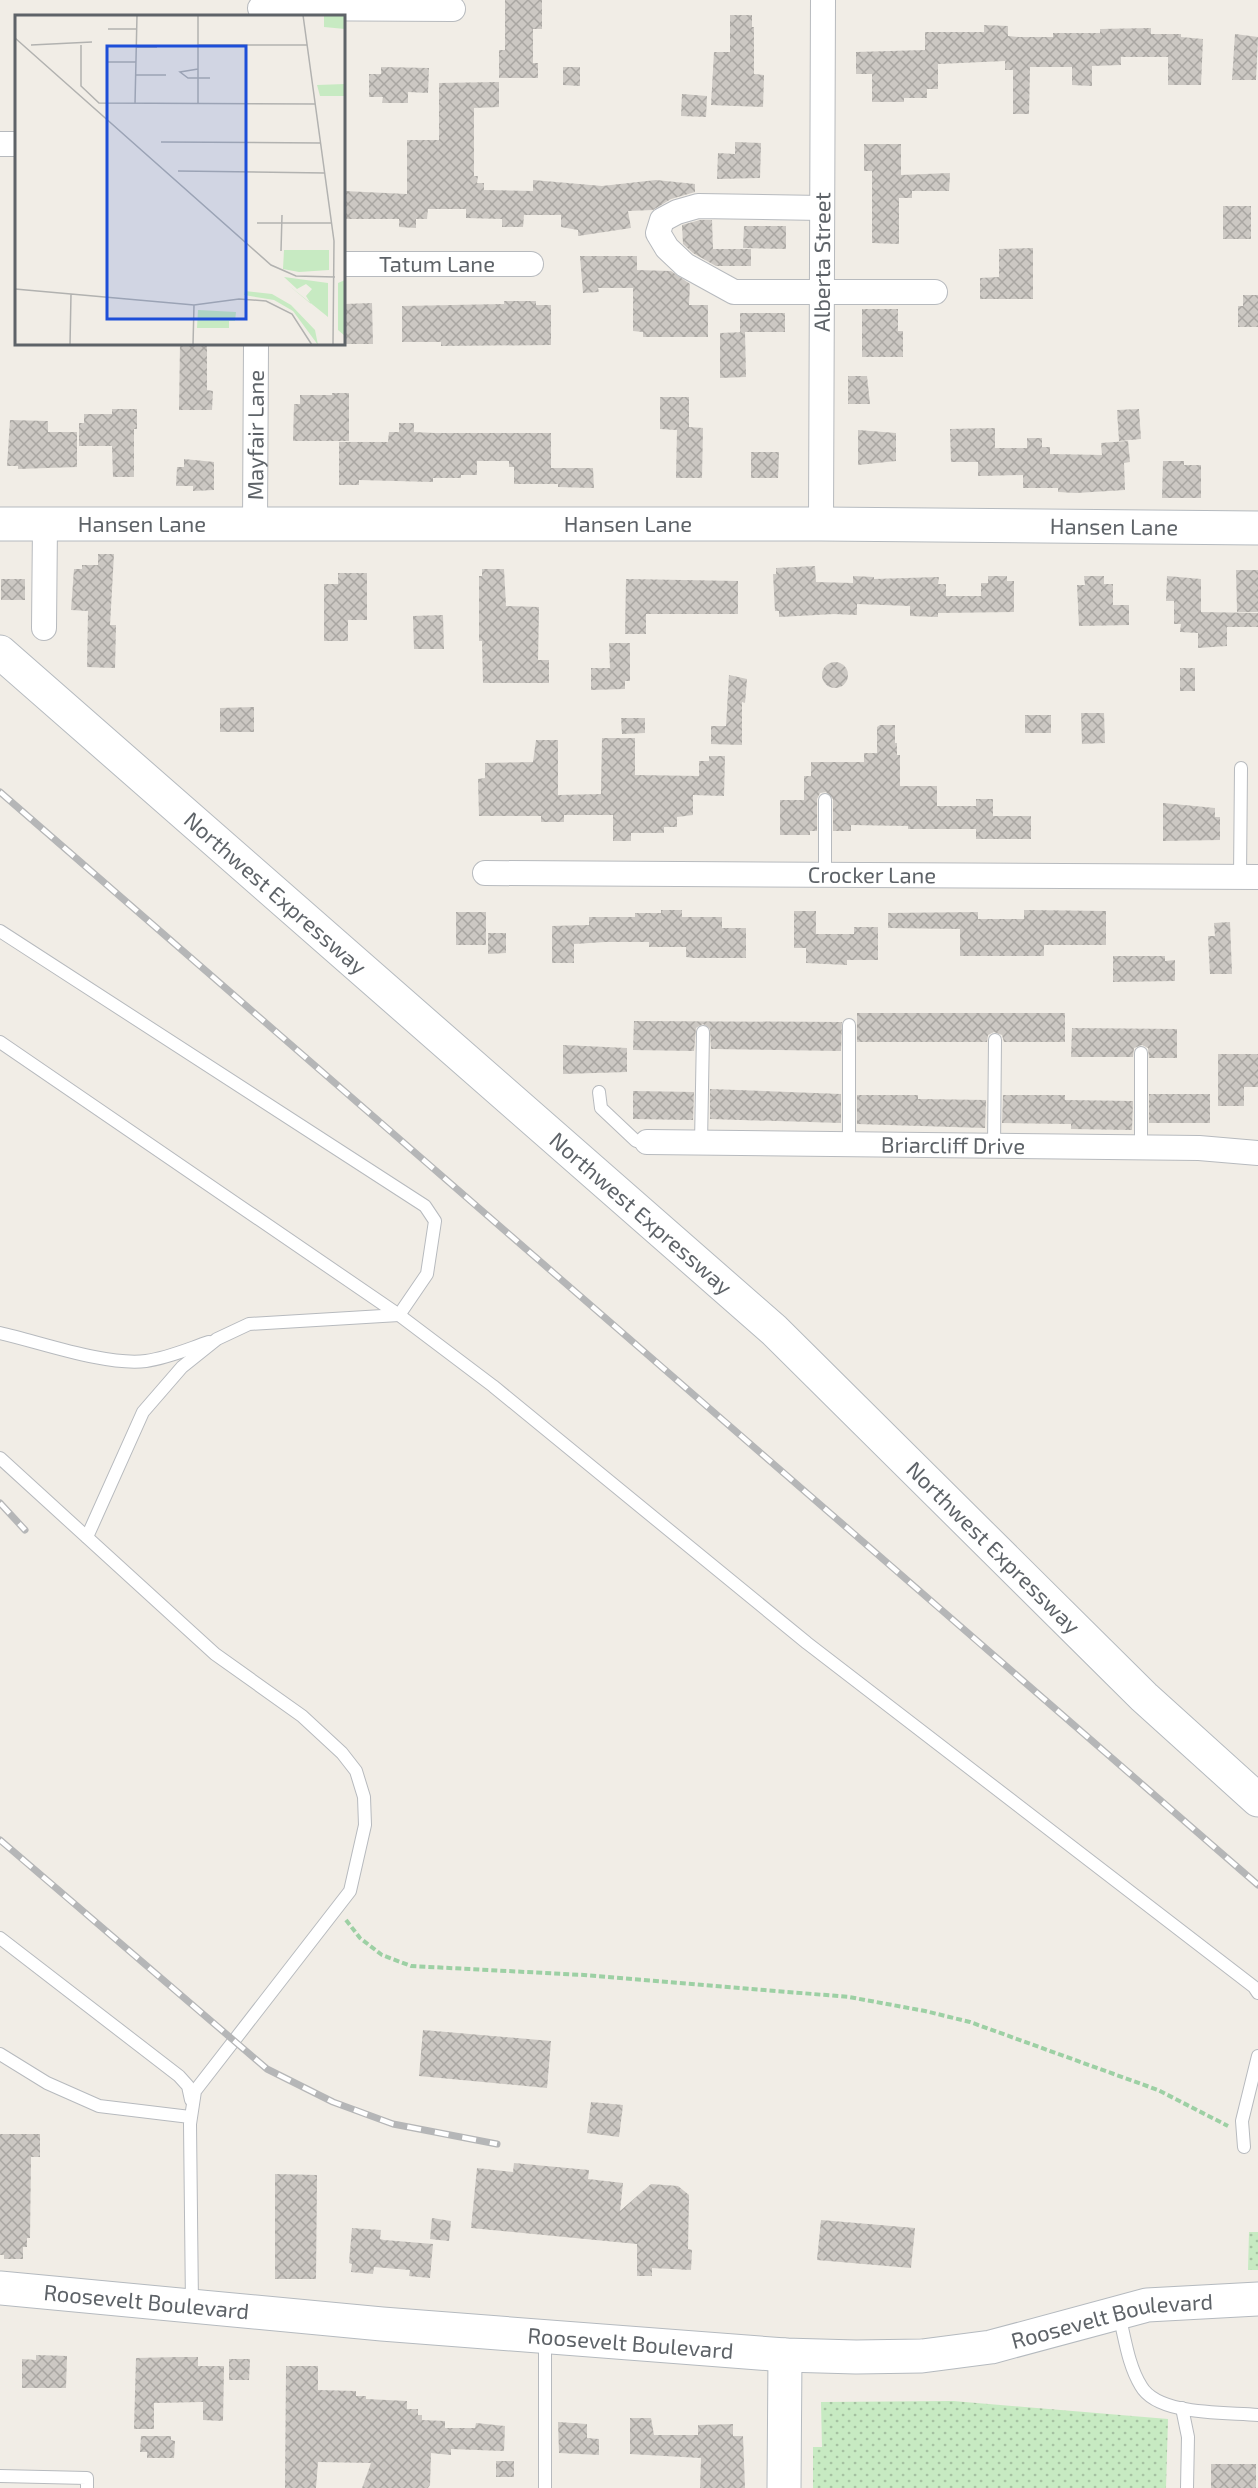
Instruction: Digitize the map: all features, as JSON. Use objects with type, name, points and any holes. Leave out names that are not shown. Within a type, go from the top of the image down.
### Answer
[{"type":"main road","name":"Hansen Lane","points":[[0,524],[821,524],[1258,528]]},
{"type":"main road","name":"Northwest Expressway","points":[[0,652],[774,1330],[1144,1697],[1258,1800]]},
{"type":"main road","name":"Roosevelt Boulevard","points":[[0,2288],[785,2355],[922,2356],[991,2347],[1147,2305],[1258,2299]]},
{"type":"main road","points":[[784,2488],[785,2355]]},
{"type":"street","name":"Alberta Street","points":[[821,524],[824,0]]},
{"type":"street","points":[[260,8],[453,9]]},
{"type":"street","points":[[822,208],[693,206],[662,220],[658,233],[667,248],[685,265],[734,292],[935,292]]},
{"type":"street","name":"Tatum Lane","points":[[345,264],[531,264]]},
{"type":"street","name":"Mayfair Lane","points":[[255,525],[256,345]]},
{"type":"street","points":[[44,628],[45,524]]},
{"type":"street","name":"Crocker Lane","points":[[485,873],[1249,877]]},
{"type":"street","name":"Briarcliff Drive","points":[[647,1142],[1199,1148],[1258,1153]]},
{"type":"lane","points":[[1241,768],[1249,877]]},
{"type":"lane","points":[[825,800],[825,874]]},
{"type":"lane","points":[[0,931],[425,1206],[435,1221],[427,1274],[399,1315]]},
{"type":"lane","points":[[849,1025],[849,1144]]},
{"type":"lane","points":[[701,1143],[703,1032]]},
{"type":"lane","points":[[994,1146],[995,1040]]},
{"type":"lane","points":[[0,1042],[399,1315],[493,1386],[807,1643],[1254,1987],[1258,1993]]},
{"type":"lane","points":[[1141,1053],[1141,1147]]},
{"type":"lane","points":[[599,1092],[601,1108],[636,1141],[647,1142]]},
{"type":"lane","points":[[0,1333],[108,1358],[145,1361],[218,1339],[249,1324],[399,1315]]},
{"type":"lane","points":[[87,1537],[143,1412],[182,1367],[218,1339]]},
{"type":"lane","points":[[0,1458],[215,1654],[302,1716],[342,1753],[356,1771],[364,1797],[365,1825],[355,1878],[338,1911],[198,2084],[191,2113]]},
{"type":"lane","points":[[0,1938],[179,2076],[188,2086],[191,2113],[192,2306]]},
{"type":"lane","points":[[0,2054],[47,2083],[99,2106],[191,2113]]},
{"type":"lane","points":[[1244,2147],[1242,2121],[1258,2055]]},
{"type":"lane","points":[[1118,2311],[1133,2370],[1141,2388],[1152,2400],[1167,2406],[1258,2415]]},
{"type":"lane","points":[[545,2336],[545,2488]]},
{"type":"lane","points":[[1182,2408],[1188,2437],[1187,2488]]},
{"type":"lane","points":[[0,2476],[87,2478],[87,2488]]},
{"type":"path","points":[[338,1911],[360,1938],[382,1955],[411,1966],[584,1975],[849,1997],[959,2019],[1158,2090],[1227,2125],[1244,2147]]},
{"type":"green space","points":[[1249,2232],[1258,2232],[1258,2270],[1248,2270]]},
{"type":"green space","points":[[953,2401],[1168,2419],[1166,2488],[813,2488],[813,2447],[822,2447],[821,2402]]},
{"type":"building","points":[[505,0],[542,0],[542,29],[533,29],[533,63],[538,63],[538,78],[499,78],[499,50],[505,50]]},
{"type":"building","points":[[730,15],[752,15],[754,74],[764,75],[763,107],[711,105],[714,52],[730,52]]},
{"type":"building","points":[[984,25],[1008,26],[1008,36],[1019,37],[1053,37],[1053,33],[1100,33],[1100,29],[1151,28],[1151,34],[1181,34],[1181,37],[1203,39],[1201,85],[1168,85],[1168,57],[1121,57],[1121,65],[1092,66],[1092,86],[1072,85],[1072,67],[1030,67],[1029,114],[1013,114],[1013,70],[1005,70],[1005,61],[938,64],[938,89],[927,89],[927,98],[904,98],[904,102],[872,102],[872,74],[856,74],[856,52],[925,50],[925,32],[984,32]]},
{"type":"building","points":[[1235,34],[1258,37],[1256,80],[1232,80]]},
{"type":"building","points":[[381,67],[429,68],[428,93],[408,92],[408,103],[382,103],[383,97],[369,97],[369,74],[381,74]]},
{"type":"building","points":[[563,67],[580,67],[580,86],[563,85]]},
{"type":"building","points":[[499,82],[499,107],[474,108],[474,176],[478,176],[477,183],[484,183],[484,190],[533,191],[533,180],[602,186],[656,180],[695,184],[695,192],[671,199],[653,210],[628,211],[631,228],[578,236],[578,230],[561,227],[561,215],[524,215],[523,227],[502,227],[502,219],[466,218],[466,209],[428,209],[427,219],[416,219],[416,228],[399,227],[399,219],[345,219],[345,191],[407,194],[407,140],[439,140],[439,83]]},
{"type":"building","points":[[682,94],[707,96],[706,117],[681,116]]},
{"type":"building","points":[[735,142],[761,143],[760,178],[717,179],[718,153],[735,154]]},
{"type":"building","points":[[864,144],[901,144],[901,175],[950,173],[949,191],[912,191],[912,198],[899,198],[899,244],[872,243],[872,171],[864,171]]},
{"type":"building","points":[[1223,206],[1251,206],[1251,239],[1223,239]]},
{"type":"building","points":[[700,220],[712,220],[713,249],[751,249],[751,266],[716,266],[693,253],[683,244],[682,225]]},
{"type":"building","points":[[744,226],[786,226],[786,249],[743,248]]},
{"type":"building","points":[[1033,248],[1033,299],[980,299],[980,278],[999,277],[999,249]]},
{"type":"building","points":[[580,256],[637,256],[637,270],[671,271],[690,284],[689,305],[708,305],[708,337],[643,337],[643,332],[633,331],[633,288],[598,288],[599,292],[583,293]]},
{"type":"building","points":[[1243,295],[1258,295],[1258,327],[1238,327],[1238,306],[1243,306]]},
{"type":"building","points":[[504,301],[536,301],[536,305],[551,305],[551,345],[441,346],[441,342],[402,342],[402,306],[504,304]]},
{"type":"building","points":[[372,303],[373,344],[345,344],[345,304]]},
{"type":"building","points":[[862,309],[898,309],[898,331],[903,331],[903,357],[862,357]]},
{"type":"building","points":[[740,313],[785,313],[785,332],[740,332]]},
{"type":"building","points":[[745,332],[746,377],[720,378],[720,333]]},
{"type":"building","points":[[180,345],[207,345],[207,390],[213,391],[212,410],[179,410]]},
{"type":"building","points":[[848,376],[867,376],[870,404],[848,404]]},
{"type":"building","points":[[332,393],[349,393],[349,441],[293,441],[294,404],[300,404],[300,395],[332,395]]},
{"type":"building","points":[[660,397],[689,397],[689,427],[703,428],[702,478],[676,478],[677,430],[660,429]]},
{"type":"building","points":[[112,409],[137,409],[137,429],[134,429],[134,477],[113,477],[112,446],[79,446],[79,423],[84,423],[84,414],[112,414]]},
{"type":"building","points":[[1139,409],[1141,439],[1119,441],[1117,410]]},
{"type":"building","points":[[10,420],[48,421],[48,432],[77,432],[77,467],[18,469],[18,466],[7,466]]},
{"type":"building","points":[[399,423],[414,423],[414,432],[551,433],[551,468],[593,468],[594,488],[558,487],[558,484],[514,484],[514,467],[509,467],[509,461],[477,461],[477,475],[461,475],[461,478],[433,478],[433,482],[359,480],[359,485],[339,485],[339,442],[388,442],[389,432],[399,432]]},
{"type":"building","points":[[995,428],[995,448],[1027,448],[1027,438],[1042,438],[1042,447],[1050,447],[1050,454],[1102,455],[1101,443],[1128,441],[1130,462],[1124,463],[1125,490],[1076,493],[1058,492],[1058,488],[1023,488],[1023,475],[978,476],[978,462],[951,462],[950,429]]},
{"type":"building","points":[[858,430],[896,433],[896,461],[858,465]]},
{"type":"building","points":[[751,452],[779,452],[778,478],[751,478]]},
{"type":"building","points":[[184,459],[214,462],[214,490],[193,491],[193,486],[176,486],[177,467],[184,467]]},
{"type":"building","points":[[1163,461],[1184,461],[1184,465],[1201,465],[1201,498],[1162,498]]},
{"type":"building","points":[[98,554],[114,554],[110,625],[116,625],[115,668],[87,667],[88,611],[71,610],[74,569],[82,569],[82,565],[98,565]]},
{"type":"building","points":[[815,566],[816,582],[853,583],[853,576],[874,577],[874,579],[939,577],[938,584],[946,584],[946,596],[981,596],[981,583],[988,583],[988,576],[1007,576],[1007,581],[1014,581],[1014,612],[938,613],[938,617],[910,616],[910,606],[857,604],[857,615],[779,617],[779,611],[775,611],[773,574],[776,574],[776,568]]},
{"type":"building","points":[[482,569],[504,569],[506,606],[539,607],[538,660],[549,660],[549,683],[483,683],[482,641],[479,641],[479,576],[482,576]]},
{"type":"building","points":[[1236,570],[1258,570],[1258,612],[1237,612]]},
{"type":"building","points":[[338,573],[367,573],[367,620],[348,620],[348,641],[324,641],[324,584],[338,584]]},
{"type":"building","points":[[1084,576],[1104,576],[1104,584],[1113,584],[1113,605],[1129,605],[1129,625],[1079,626],[1077,585],[1085,585]]},
{"type":"building","points":[[1167,576],[1201,579],[1201,612],[1258,613],[1258,627],[1227,627],[1227,646],[1198,648],[1198,633],[1180,632],[1181,624],[1174,624],[1174,601],[1166,601]]},
{"type":"building","points":[[1,579],[25,579],[25,600],[1,600]]},
{"type":"building","points":[[626,579],[738,581],[738,614],[646,614],[646,634],[625,634]]},
{"type":"building","points":[[443,615],[444,649],[414,649],[413,616]]},
{"type":"building","points":[[609,643],[630,643],[630,681],[625,681],[625,689],[591,690],[591,668],[610,668]]},
{"type":"building","points":[[835,662],[844,666],[848,675],[844,684],[835,688],[826,684],[822,675],[826,666]]},
{"type":"building","points":[[1180,668],[1195,668],[1195,691],[1180,691]]},
{"type":"building","points":[[729,675],[747,679],[745,703],[742,702],[742,745],[711,744],[711,726],[726,726]]},
{"type":"building","points":[[254,707],[254,732],[220,732],[220,708]]},
{"type":"building","points":[[1081,713],[1104,713],[1105,743],[1082,744]]},
{"type":"building","points":[[1025,715],[1051,715],[1051,733],[1025,733]]},
{"type":"building","points":[[621,718],[645,718],[645,733],[622,734]]},
{"type":"building","points":[[895,725],[897,755],[900,755],[900,786],[937,786],[937,806],[976,806],[976,799],[993,799],[993,816],[1031,816],[1031,839],[976,839],[976,829],[908,829],[908,826],[851,825],[851,831],[833,831],[833,799],[826,792],[820,793],[817,799],[817,831],[810,831],[810,835],[780,835],[780,800],[804,800],[804,776],[811,776],[811,762],[864,762],[864,753],[877,753],[877,727]]},
{"type":"building","points":[[602,738],[635,738],[635,775],[699,776],[699,761],[709,761],[709,756],[725,756],[724,796],[693,795],[693,815],[677,817],[677,827],[664,827],[664,833],[631,833],[631,841],[613,841],[613,815],[564,815],[564,822],[541,822],[541,816],[479,816],[478,779],[485,778],[485,763],[533,762],[536,740],[558,740],[558,795],[601,794]]},
{"type":"building","points":[[1163,803],[1215,808],[1215,817],[1220,817],[1220,840],[1163,841]]},
{"type":"building","points":[[661,910],[682,910],[682,917],[722,917],[722,928],[746,928],[746,958],[694,958],[686,957],[686,947],[649,947],[649,942],[605,942],[574,944],[574,963],[552,963],[552,926],[589,925],[589,917],[635,917],[635,913],[661,913]]},
{"type":"building","points":[[1024,910],[1106,911],[1106,945],[1044,945],[1044,956],[960,956],[960,929],[888,928],[888,913],[978,912],[978,919],[1024,919]]},
{"type":"building","points":[[794,911],[816,911],[816,934],[854,934],[854,927],[878,927],[878,960],[847,960],[847,965],[806,963],[806,948],[794,948]]},
{"type":"building","points":[[456,912],[486,912],[486,945],[456,945]]},
{"type":"building","points":[[1230,922],[1232,974],[1210,974],[1208,936],[1215,936],[1214,923]]},
{"type":"building","points":[[488,933],[506,933],[506,953],[488,954]]},
{"type":"building","points":[[1113,956],[1165,956],[1165,961],[1175,960],[1175,981],[1113,982]]},
{"type":"building","points":[[857,1013],[1065,1013],[1065,1042],[1004,1042],[1002,1035],[994,1032],[988,1035],[987,1042],[857,1042]]},
{"type":"building","points":[[634,1021],[842,1022],[841,1051],[711,1049],[710,1029],[703,1024],[696,1028],[694,1051],[633,1050]]},
{"type":"building","points":[[1072,1028],[1177,1029],[1177,1058],[1149,1058],[1148,1048],[1142,1045],[1134,1048],[1133,1057],[1071,1057]]},
{"type":"building","points":[[563,1045],[627,1048],[627,1072],[563,1074]]},
{"type":"building","points":[[1218,1054],[1258,1054],[1258,1087],[1244,1087],[1244,1106],[1218,1106]]},
{"type":"building","points":[[710,1089],[841,1094],[841,1123],[710,1119]]},
{"type":"building","points":[[633,1091],[694,1092],[693,1120],[633,1119]]},
{"type":"building","points":[[1149,1094],[1210,1094],[1210,1123],[1149,1123]]},
{"type":"building","points":[[857,1095],[918,1095],[918,1099],[986,1100],[985,1128],[857,1124]]},
{"type":"building","points":[[1003,1095],[1065,1095],[1065,1100],[1133,1101],[1132,1130],[1071,1129],[1071,1124],[1002,1123]]},
{"type":"building","points":[[423,2030],[551,2041],[547,2088],[419,2076]]},
{"type":"building","points":[[591,2102],[623,2105],[619,2137],[587,2133]]},
{"type":"building","points":[[0,2134],[40,2134],[40,2157],[31,2157],[30,2238],[27,2238],[27,2247],[23,2247],[23,2259],[4,2259],[4,2255],[0,2255]]},
{"type":"building","points":[[514,2163],[589,2170],[588,2179],[623,2183],[620,2211],[651,2184],[678,2186],[689,2195],[688,2249],[692,2250],[691,2270],[652,2268],[652,2276],[637,2276],[637,2244],[471,2228],[477,2168],[513,2172]]},
{"type":"building","points":[[275,2174],[317,2175],[316,2279],[275,2279]]},
{"type":"building","points":[[432,2218],[451,2221],[449,2241],[430,2239]]},
{"type":"building","points":[[821,2220],[915,2228],[911,2268],[817,2260]]},
{"type":"building","points":[[352,2228],[381,2230],[380,2239],[384,2240],[433,2244],[430,2278],[409,2276],[410,2270],[374,2267],[373,2274],[351,2272],[352,2264],[349,2263]]},
{"type":"building","points":[[36,2355],[67,2356],[66,2388],[22,2388],[22,2359],[36,2360]]},
{"type":"building","points":[[198,2357],[198,2366],[224,2366],[223,2421],[203,2420],[203,2402],[154,2403],[154,2429],[134,2429],[136,2358]]},
{"type":"building","points":[[229,2359],[250,2359],[249,2380],[229,2380]]},
{"type":"building","points":[[286,2366],[318,2366],[318,2390],[356,2391],[356,2396],[366,2396],[366,2399],[407,2401],[407,2409],[418,2409],[418,2415],[422,2415],[422,2420],[445,2421],[445,2428],[475,2428],[476,2423],[505,2426],[504,2451],[451,2449],[451,2455],[431,2453],[428,2488],[362,2488],[371,2463],[318,2462],[316,2488],[285,2488]]},
{"type":"building","points":[[630,2418],[651,2418],[654,2435],[698,2435],[698,2425],[733,2424],[733,2436],[743,2436],[745,2488],[700,2488],[701,2458],[630,2454]]},
{"type":"building","points":[[558,2422],[587,2424],[587,2438],[599,2439],[599,2455],[559,2453]]},
{"type":"building","points":[[141,2436],[171,2436],[171,2440],[175,2441],[174,2458],[147,2458],[147,2452],[140,2452]]},
{"type":"building","points":[[496,2461],[514,2461],[514,2477],[496,2477]]},
{"type":"building","points":[[1211,2464],[1256,2464],[1256,2488],[1211,2488]]},
{"type":"railway","points":[[0,792],[1258,1885]]},
{"type":"railway","points":[[0,1503],[25,1530]]},
{"type":"railway","points":[[0,1840],[267,2069],[333,2102],[393,2124],[497,2144]]}]
